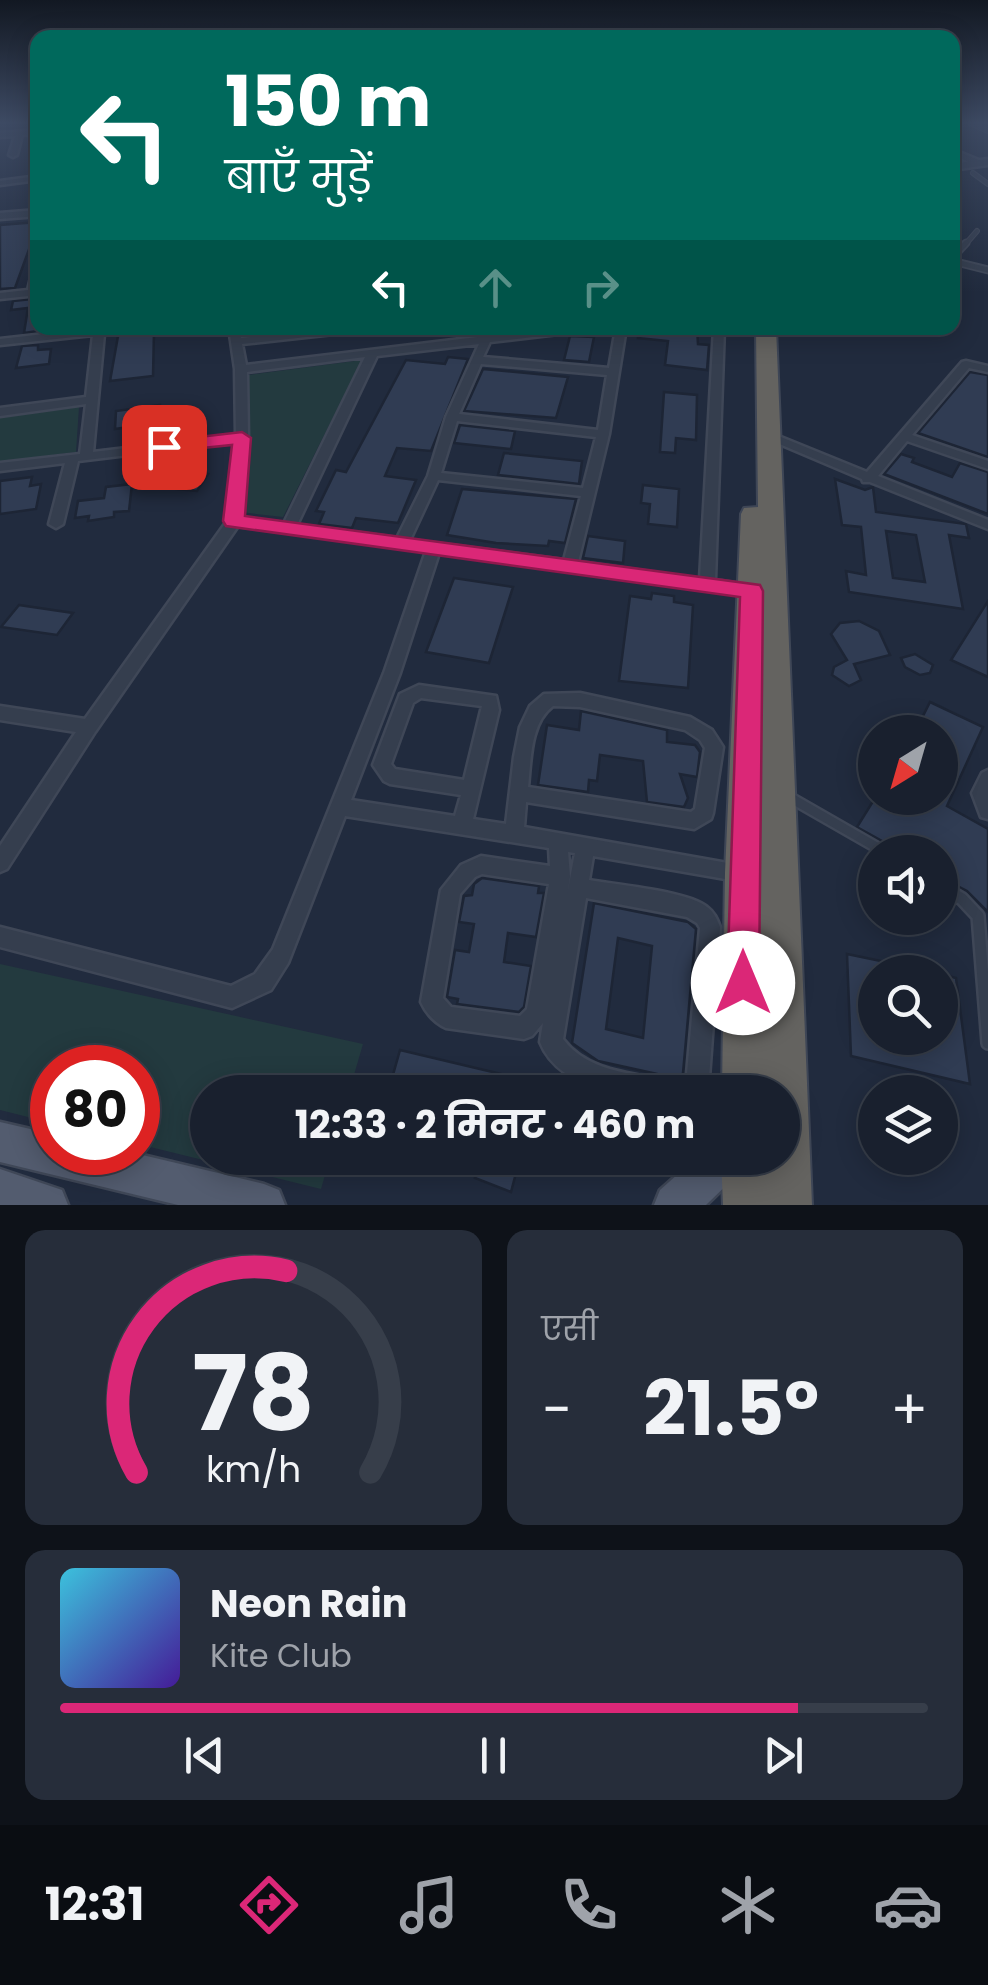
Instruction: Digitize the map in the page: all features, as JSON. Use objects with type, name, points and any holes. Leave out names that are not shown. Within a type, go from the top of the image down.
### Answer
[{"type":"highway","points":[[760,335],[767,436],[763,592]]},
{"type":"highway","points":[[760,335],[762,786],[789,1205]]},
{"type":"highway","points":[[743,1075],[743,873],[762,786]]},
{"type":"highway","points":[[745,1175],[746,1205]]},
{"type":"main road","points":[[0,1142],[264,1205]]},
{"type":"main road","points":[[674,1205],[707,1175]]},
{"type":"main road","points":[[0,1190],[46,1205]]},
{"type":"street","points":[[0,183],[29,179]]},
{"type":"street","points":[[0,216],[30,214]]},
{"type":"street","points":[[0,296],[30,293]]},
{"type":"street","points":[[0,342],[62,335]]},
{"type":"street","points":[[56,524],[80,456],[92,400],[98,335]]},
{"type":"street","points":[[0,864],[89,727],[234,521],[242,438],[235,335]]},
{"type":"street","points":[[240,369],[522,335]]},
{"type":"street","points":[[570,565],[603,434],[619,335]]},
{"type":"street","points":[[707,585],[719,335]]},
{"type":"street","points":[[402,544],[434,476],[452,417],[486,339]]},
{"type":"street","points":[[288,528],[373,353]]},
{"type":"street","points":[[476,360],[611,372]]},
{"type":"street","points":[[868,479],[966,364],[988,369]]},
{"type":"street","points":[[0,412],[92,400]]},
{"type":"street","points":[[452,417],[603,434]]},
{"type":"street","points":[[767,436],[988,524]]},
{"type":"street","points":[[904,436],[988,465]]},
{"type":"street","points":[[0,466],[242,438]]},
{"type":"street","points":[[434,476],[589,494]]},
{"type":"street","points":[[234,521],[763,592]]},
{"type":"street","points":[[0,937],[232,997],[262,982],[281,956],[434,548]]},
{"type":"street","points":[[463,822],[472,790],[490,702],[419,691],[411,694],[400,715],[382,766],[384,770],[390,776],[472,790]]},
{"type":"street","points":[[514,834],[519,794],[531,718],[550,699],[580,700],[690,724],[706,735],[714,748],[704,813],[694,821],[519,794]]},
{"type":"street","points":[[0,713],[89,727]]},
{"type":"street","points":[[988,778],[980,793],[988,810]]},
{"type":"street","points":[[340,806],[463,822],[585,849],[743,873]]},
{"type":"street","points":[[558,843],[570,882],[550,1042],[560,1058],[591,1075]]},
{"type":"street","points":[[585,849],[570,882],[531,1024],[524,1028],[446,1017],[436,1011],[432,1002],[451,890],[458,880],[481,865],[570,882],[691,908],[704,916],[710,927],[698,1075]]},
{"type":"lane","points":[[960,250],[977,232]]},
{"type":"lane","points":[[960,261],[988,270]]},
{"type":"lane","points":[[762,786],[858,838]]},
{"type":"lane","points":[[958,897],[978,916],[988,1043]]},
{"type":"green space","points":[[362,360],[283,517],[240,512],[249,458],[249,375]]},
{"type":"green space","points":[[79,407],[76,452],[0,462],[0,418]]},
{"type":"green space","points":[[0,964],[363,1044],[354,1075],[190,1075],[190,1157],[160,1149],[160,1045],[30,1045],[30,1118],[0,1110]]},
{"type":"green space","points":[[264,1175],[325,1175],[321,1189]]},
{"type":"building","points":[[30,223],[30,247],[15,288],[0,289],[0,225]]},
{"type":"building","points":[[30,299],[30,332],[24,333],[28,308],[11,310],[13,301]]},
{"type":"building","points":[[154,335],[153,376],[110,381],[118,336]]},
{"type":"building","points":[[697,335],[698,344],[709,345],[707,370],[665,365],[668,341],[638,338]]},
{"type":"building","points":[[570,336],[594,337],[589,362],[564,360]]},
{"type":"building","points":[[38,345],[38,350],[51,349],[49,364],[16,368],[22,346]]},
{"type":"building","points":[[448,357],[468,359],[431,451],[397,448],[385,476],[416,480],[398,523],[356,518],[352,528],[319,524],[324,512],[316,511],[336,470],[346,472],[406,360],[445,364]]},
{"type":"building","points":[[483,369],[568,377],[556,418],[464,411]]},
{"type":"building","points":[[970,372],[988,375],[988,457],[918,433]]},
{"type":"building","points":[[664,392],[697,395],[696,440],[676,438],[675,453],[660,452]]},
{"type":"building","points":[[160,405],[161,440],[134,443],[135,426],[115,429],[116,411]]},
{"type":"building","points":[[460,425],[515,431],[511,449],[454,443]]},
{"type":"building","points":[[504,453],[582,461],[579,484],[498,475]]},
{"type":"building","points":[[901,454],[952,477],[960,463],[988,472],[988,514],[884,474]]},
{"type":"building","points":[[168,470],[208,474],[197,491],[156,487]]},
{"type":"building","points":[[32,477],[30,486],[41,484],[36,509],[0,514],[0,481]]},
{"type":"building","points":[[835,479],[865,490],[873,487],[876,512],[966,524],[969,538],[949,535],[963,609],[849,592],[846,571],[866,575],[861,527],[842,525]],"holes":[[[886,531],[916,535],[925,582],[893,578]]]},
{"type":"building","points":[[132,484],[129,511],[88,521],[89,516],[75,518],[78,501],[104,498],[106,487]]},
{"type":"building","points":[[643,485],[679,489],[677,527],[648,524],[650,504],[641,503]]},
{"type":"building","points":[[462,489],[576,499],[565,543],[496,543],[447,535]]},
{"type":"building","points":[[588,536],[625,541],[623,563],[583,558]]},
{"type":"building","points":[[454,578],[513,587],[489,663],[426,652]]},
{"type":"building","points":[[652,593],[674,596],[674,602],[693,605],[688,688],[619,681],[630,596],[651,599]]},
{"type":"building","points":[[988,601],[988,677],[951,660]]},
{"type":"building","points":[[19,605],[73,613],[57,635],[1,627]]},
{"type":"building","points":[[859,621],[879,631],[890,655],[854,664],[861,680],[849,686],[832,675],[834,667],[847,660],[831,634],[840,623]]},
{"type":"building","points":[[915,654],[933,665],[930,673],[920,675],[905,667],[901,658]]},
{"type":"building","points":[[930,702],[958,715],[924,715]]},
{"type":"building","points":[[581,711],[667,730],[667,742],[695,745],[700,752],[697,777],[680,774],[688,798],[684,807],[647,802],[643,761],[600,755],[597,781],[589,780],[588,792],[538,785],[547,725],[579,730]]},
{"type":"building","points":[[958,715],[983,727],[958,782]]},
{"type":"building","points":[[958,812],[988,829],[988,912],[958,886],[958,835],[871,835],[857,827],[864,815]]},
{"type":"building","points":[[482,878],[539,886],[538,893],[544,893],[536,937],[508,933],[504,962],[531,966],[524,1007],[519,1012],[457,1004],[458,999],[447,997],[455,950],[469,952],[474,924],[459,922],[464,896],[472,895],[474,884]]},
{"type":"building","points":[[594,903],[688,922],[696,929],[682,1075],[661,1075],[598,1061],[572,1043]],"holes":[[[618,938],[652,946],[643,1038],[606,1029]]]},
{"type":"building","points":[[847,954],[858,956],[858,1055],[958,1055],[958,993],[970,1084],[958,1081],[958,1075],[932,1075],[851,1056]]},
{"type":"building","points":[[400,1050],[504,1075],[393,1075]]},
{"type":"building","points":[[476,1175],[516,1175],[511,1192],[475,1178]]},
{"type":"route","points":[[164,447],[242,438],[234,521],[752,591],[743,983]]}]
